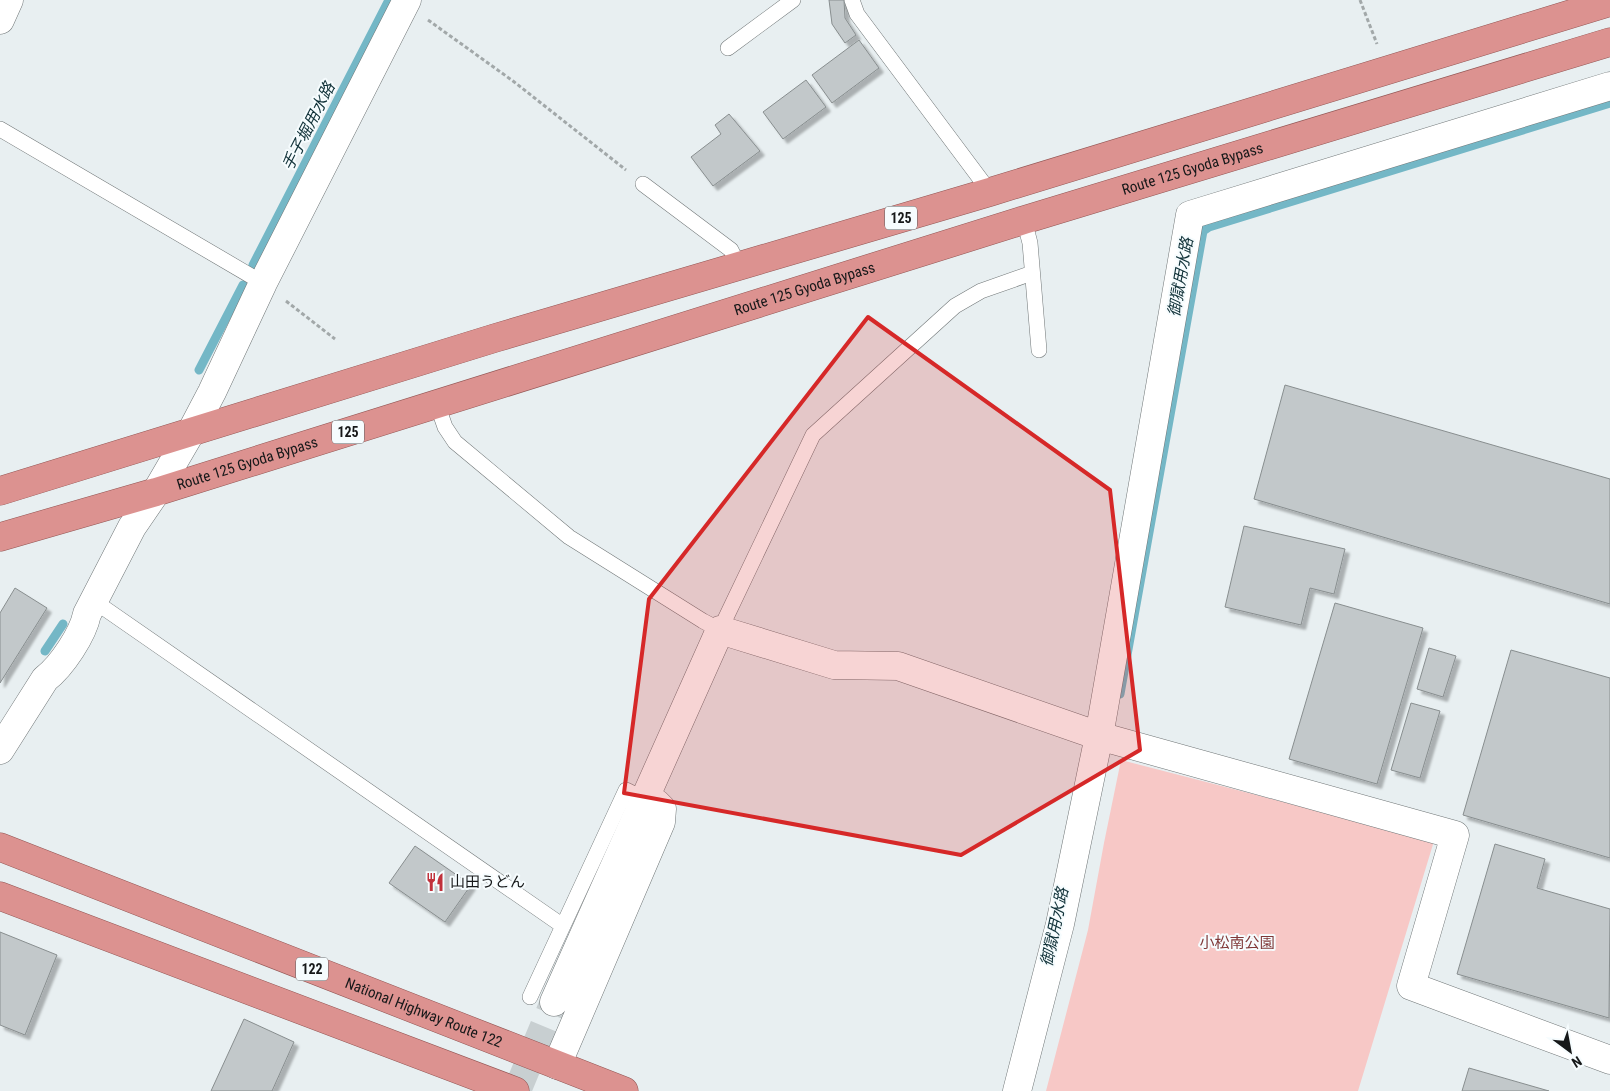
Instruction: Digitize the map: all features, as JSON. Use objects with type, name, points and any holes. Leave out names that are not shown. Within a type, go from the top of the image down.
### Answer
[{"type":"highway","name":"125","points":[[0,490],[486,340],[990,192],[1610,2]]},
{"type":"highway","name":"Route 125 Gyoda Bypass","points":[[0,537],[156,492],[1024,220],[1610,42]]},
{"type":"highway","name":"National Highway Route 122","points":[[0,847],[624,1091]]},
{"type":"highway","points":[[0,896],[515,1091]]},
{"type":"street","points":[[0,20],[9,0]]},
{"type":"street","points":[[0,750],[45,679],[54,672],[85,625],[87,614],[132,528],[156,492],[191,432],[212,392],[262,283],[406,2]]},
{"type":"street","points":[[1017,1091],[1060,924],[1099,736],[1190,215],[1610,86]]},
{"type":"street","points":[[542,999],[644,798],[720,630],[834,666],[898,666],[1099,736],[1455,835],[1411,986],[1610,1060]]},
{"type":"street","points":[[557,1065],[661,822],[662,809],[656,803],[644,798]]},
{"type":"lane","points":[[728,48],[793,0]]},
{"type":"lane","points":[[852,0],[857,14],[990,192]]},
{"type":"lane","points":[[0,129],[262,283]]},
{"type":"lane","points":[[643,184],[731,250],[739,266]]},
{"type":"lane","points":[[1024,220],[1030,243],[1039,350]]},
{"type":"lane","points":[[437,404],[445,427],[455,442],[569,537],[702,621],[720,630],[813,434],[955,306],[981,291],[1032,273]]},
{"type":"lane","points":[[94,601],[563,926]]},
{"type":"lane","points":[[542,999],[563,926],[626,790],[644,798]]},
{"type":"path","points":[[1360,0],[1387,70]]},
{"type":"path","points":[[406,2],[513,81],[643,184]]},
{"type":"path","points":[[262,283],[335,339]]},
{"type":"highlighted area","points":[[868,317],[1110,490],[1140,750],[961,855],[624,793],[649,599]]},
{"type":"green space","name":"小松南公園","points":[[1121,760],[1434,841],[1358,1091],[1046,1091],[1088,930]]},
{"type":"building","points":[[829,0],[844,0],[845,18],[856,35],[845,43],[832,24]]},
{"type":"building","points":[[859,40],[879,68],[832,103],[812,75]]},
{"type":"building","points":[[806,80],[826,107],[783,139],[763,112]]},
{"type":"building","points":[[729,114],[760,151],[713,186],[691,157],[721,134],[715,125]]},
{"type":"building","points":[[1285,385],[1610,479],[1610,604],[1254,499]]},
{"type":"building","points":[[1244,526],[1345,549],[1334,594],[1310,588],[1301,625],[1225,607]]},
{"type":"building","points":[[15,588],[47,608],[0,683],[0,613]]},
{"type":"building","points":[[1335,603],[1423,628],[1377,784],[1289,759]]},
{"type":"building","points":[[1429,648],[1456,656],[1443,697],[1417,689]]},
{"type":"building","points":[[1511,650],[1610,678],[1610,858],[1463,815]]},
{"type":"building","points":[[1411,703],[1440,711],[1420,778],[1391,770]]},
{"type":"building","points":[[1495,844],[1545,859],[1537,888],[1610,909],[1609,1018],[1457,974]]},
{"type":"building","points":[[415,846],[471,885],[445,922],[389,883]]},
{"type":"building","points":[[0,932],[57,955],[25,1035],[0,1025]]},
{"type":"building","points":[[244,1019],[294,1042],[272,1091],[211,1091]]},
{"type":"building","points":[[1469,1068],[1549,1091],[1462,1091]]},
{"type":"waterway","name":"手子堀用水路","points":[[253,265],[389,0]]},
{"type":"waterway","name":"御獄用水路","points":[[1120,694],[1203,231],[1209,227],[1610,103]]},
{"type":"waterway","name":"手子堀用水路","points":[[199,370],[243,285]]},
{"type":"waterway","name":"手子堀用水路","points":[[45,651],[63,624]]},
{"type":"tunnel","points":[[517,1091],[554,1002]]},
{"type":"place","name":"山田うどん","points":[[435,882]]}]
